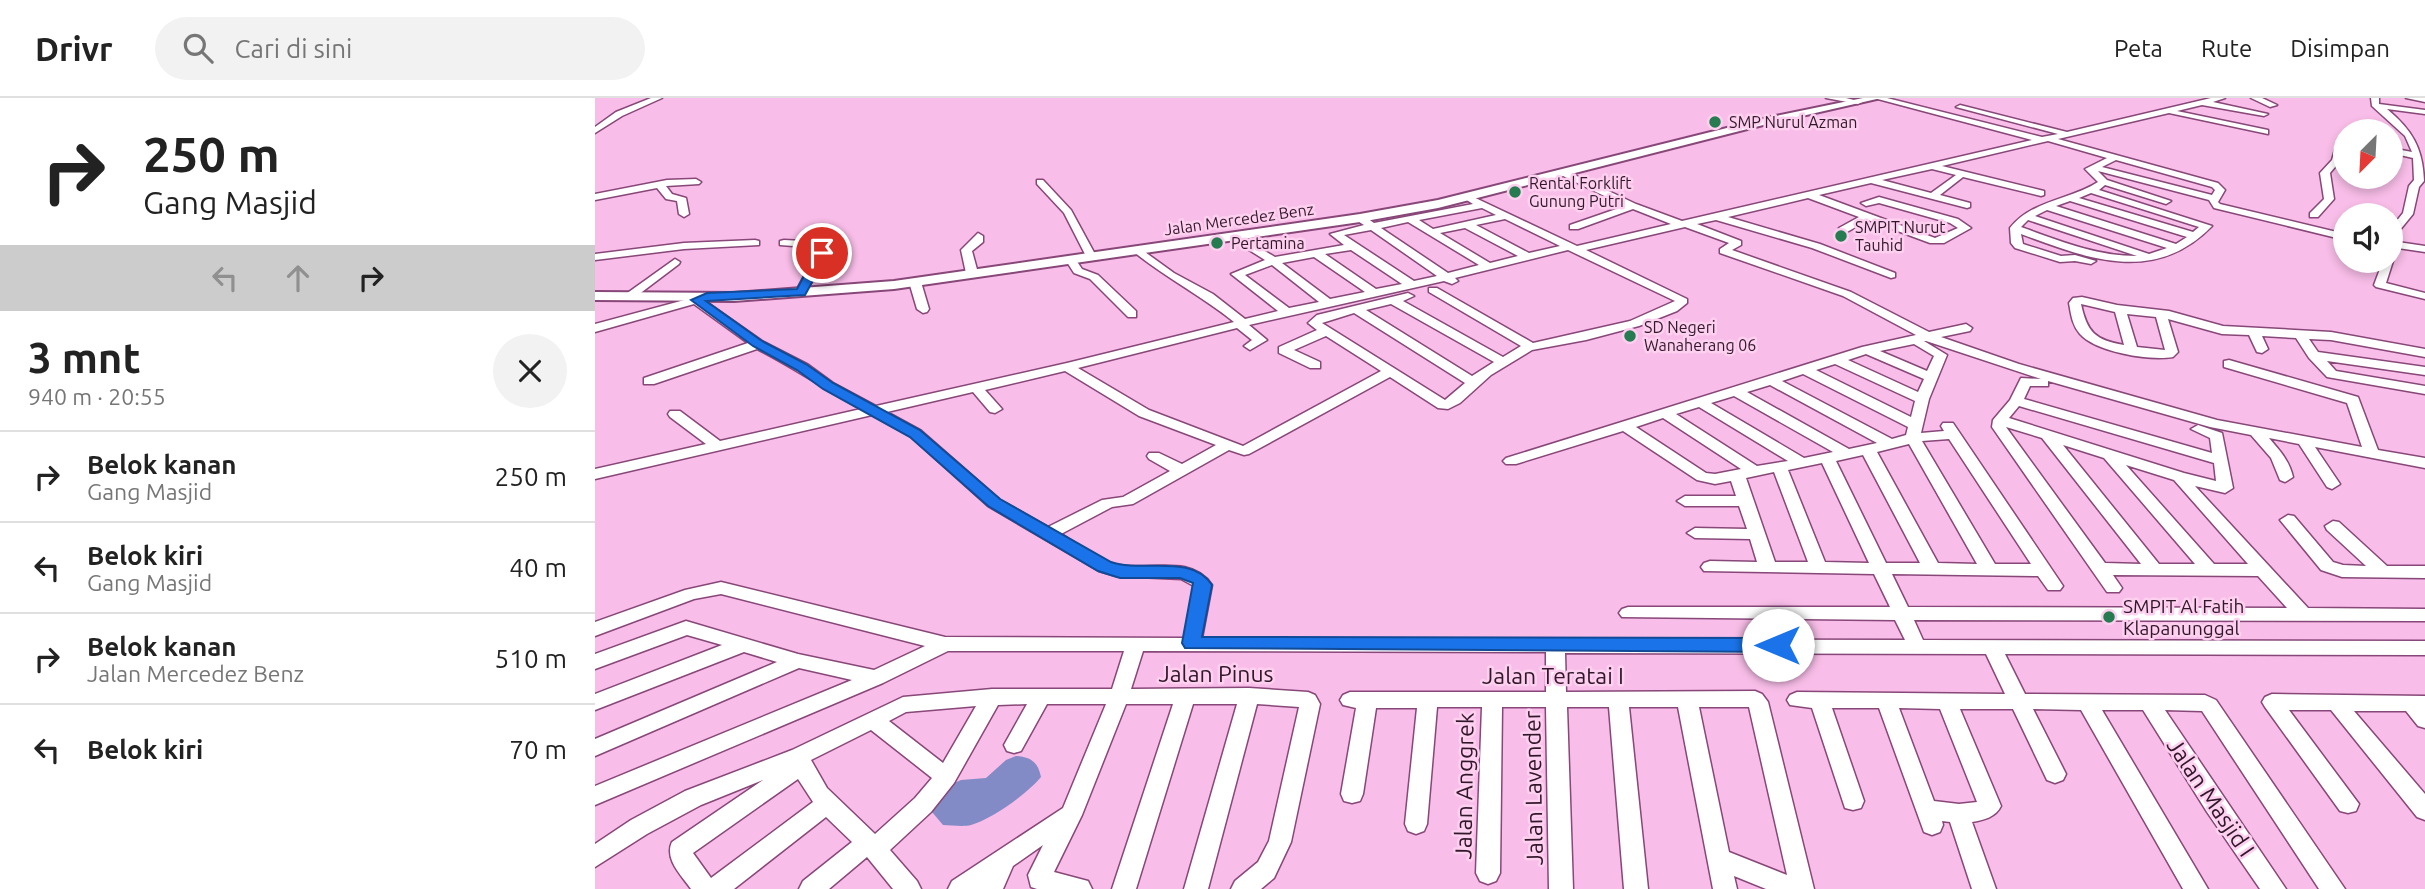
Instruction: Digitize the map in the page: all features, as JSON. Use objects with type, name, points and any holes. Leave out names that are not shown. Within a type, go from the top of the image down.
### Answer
[{"type":"main road","name":"Jalan Mercedez Benz","points":[[595,296],[702,298],[801,293],[915,282],[1360,218],[1467,197],[1771,120],[1877,98]]},
{"type":"street","points":[[595,131],[619,114],[658,98]]},
{"type":"street","points":[[1830,98],[1858,102]]},
{"type":"street","points":[[1877,98],[2215,185],[2220,190],[2214,204],[2217,206],[2294,231],[2317,223],[2329,200],[2325,173],[2333,164]]},
{"type":"street","points":[[2181,98],[2264,114]]},
{"type":"street","points":[[595,474],[1067,367],[1287,312],[1718,217],[1869,179],[2221,98]]},
{"type":"street","points":[[2255,98],[2273,105]]},
{"type":"street","points":[[2410,98],[2425,100]]},
{"type":"street","points":[[2376,102],[2425,112]]},
{"type":"street","points":[[2376,102],[2403,125],[2412,137],[2417,156],[2422,178],[2414,186],[2408,214],[2403,220]]},
{"type":"street","points":[[1947,104],[2066,134]]},
{"type":"street","points":[[2169,112],[2265,132]]},
{"type":"street","points":[[2403,153],[2417,156]]},
{"type":"street","points":[[2092,167],[2114,158]]},
{"type":"street","points":[[1929,166],[2041,193]]},
{"type":"street","points":[[2092,167],[2092,174],[2104,182],[2166,201]]},
{"type":"street","points":[[2092,167],[2215,199]]},
{"type":"street","points":[[1564,173],[1633,206],[1737,243],[1725,249],[1727,253],[1847,294],[1928,337],[2014,367],[2171,414],[2425,463]]},
{"type":"street","points":[[1932,196],[1959,177]]},
{"type":"street","points":[[1869,179],[1967,205]]},
{"type":"street","points":[[595,197],[660,185],[696,182]]},
{"type":"street","points":[[2093,191],[2209,225],[2179,248],[2153,258],[2105,259],[2015,228],[2026,216],[2093,191],[2104,182]]},
{"type":"street","points":[[1040,183],[1069,212],[1091,256]]},
{"type":"street","points":[[660,185],[670,197],[681,198],[684,214]]},
{"type":"street","points":[[1807,194],[1938,242],[1966,228],[1954,221],[1879,200],[1866,203]]},
{"type":"street","points":[[1360,218],[1453,282],[1433,290],[1316,320],[1314,323],[1388,373],[1443,405],[1453,403],[1473,382],[1501,361],[1529,347],[1570,341],[1661,313],[1683,301],[1570,249],[1467,197]]},
{"type":"street","points":[[2072,199],[2195,236]]},
{"type":"street","points":[[2410,202],[2425,205]]},
{"type":"street","points":[[1412,285],[1336,233],[1482,205]]},
{"type":"street","points":[[1574,227],[1633,206]]},
{"type":"street","points":[[2049,206],[2179,248]]},
{"type":"street","points":[[1431,232],[1505,216]]},
{"type":"street","points":[[2026,216],[2153,258]]},
{"type":"street","points":[[1718,217],[1816,246],[1891,275]]},
{"type":"street","points":[[1843,230],[1866,217]]},
{"type":"street","points":[[1410,219],[1489,267]]},
{"type":"street","points":[[2317,223],[2333,231]]},
{"type":"street","points":[[1466,224],[1529,257]]},
{"type":"street","points":[[972,273],[966,250],[978,242],[978,236]]},
{"type":"street","points":[[1234,236],[1273,261],[1328,303]]},
{"type":"street","points":[[595,257],[684,246],[755,243]]},
{"type":"street","points":[[784,243],[825,245],[801,293]]},
{"type":"street","points":[[1287,312],[1236,275],[1273,261],[1353,246]]},
{"type":"street","points":[[2403,246],[2425,249]]},
{"type":"street","points":[[1138,250],[1170,275],[1209,296],[1261,340],[1251,346]]},
{"type":"street","points":[[1316,253],[1374,293]]},
{"type":"street","points":[[1070,259],[1078,271],[1094,277],[1132,314]]},
{"type":"street","points":[[630,296],[675,262]]},
{"type":"street","points":[[2384,273],[2380,285],[2425,296]]},
{"type":"street","points":[[1820,285],[1835,279]]},
{"type":"street","points":[[915,282],[923,309]]},
{"type":"street","points":[[1433,290],[1529,344],[1529,347]]},
{"type":"street","points":[[595,328],[702,298],[758,344],[915,433],[994,503],[1048,534],[1112,570],[1182,572],[1199,579],[1203,585],[1194,634]]},
{"type":"street","points":[[1392,300],[1501,361]]},
{"type":"street","points":[[2166,311],[2172,352],[2168,354],[2106,345],[2091,337],[2082,328],[2075,303],[2077,300],[2085,300],[2120,310],[2166,311],[2211,328],[2365,341],[2425,353]]},
{"type":"street","points":[[1355,309],[1473,382]]},
{"type":"street","points":[[2120,310],[2131,349]]},
{"type":"street","points":[[1511,461],[1627,427],[1905,336],[1928,337],[1966,328]]},
{"type":"street","points":[[2211,328],[2216,345]]},
{"type":"street","points":[[1315,366],[1284,350],[1326,331]]},
{"type":"street","points":[[2254,332],[2262,349]]},
{"type":"street","points":[[2300,334],[2314,355],[2329,373],[2335,376],[2425,390]]},
{"type":"street","points":[[1905,336],[1940,354],[1922,399],[1914,432]]},
{"type":"street","points":[[649,381],[758,344]]},
{"type":"street","points":[[1867,350],[1932,378]]},
{"type":"street","points":[[2314,355],[2425,371]]},
{"type":"street","points":[[1837,360],[1922,399]]},
{"type":"street","points":[[2229,364],[2285,374],[2353,400],[2371,452]]},
{"type":"street","points":[[1067,367],[1144,413],[1238,451],[1252,448],[1388,373]]},
{"type":"street","points":[[1805,370],[1914,432],[1989,569]]},
{"type":"street","points":[[1772,380],[1889,444]]},
{"type":"street","points":[[2000,420],[2179,477],[2225,488],[2217,436],[2033,380],[2026,381],[2017,401],[2000,420],[1999,427],[2113,588]]},
{"type":"street","points":[[975,387],[995,409]]},
{"type":"street","points":[[1736,391],[1847,454]]},
{"type":"street","points":[[2017,401],[2222,461]]},
{"type":"street","points":[[1700,402],[1801,462]]},
{"type":"street","points":[[1665,413],[1754,471]]},
{"type":"street","points":[[675,414],[717,446]]},
{"type":"street","points":[[1627,427],[1702,477],[1715,479],[1868,450],[1914,432],[1950,430],[2054,586]]},
{"type":"street","points":[[2256,432],[2265,446],[2279,456],[2285,477]]},
{"type":"street","points":[[2047,435],[2155,570]]},
{"type":"street","points":[[2304,441],[2332,484]]},
{"type":"street","points":[[1048,534],[1111,502],[1126,501],[1226,446]]},
{"type":"street","points":[[1868,450],[1932,569]]},
{"type":"street","points":[[2110,455],[2210,570]]},
{"type":"street","points":[[1154,456],[1181,470]]},
{"type":"street","points":[[1828,457],[1910,631]]},
{"type":"street","points":[[1779,466],[1819,568]]},
{"type":"street","points":[[1737,475],[1768,568]]},
{"type":"street","points":[[2179,477],[2303,614]]},
{"type":"street","points":[[1685,501],[1745,501]]},
{"type":"street","points":[[2288,520],[2331,568],[2425,572]]},
{"type":"street","points":[[2333,526],[2383,572]]},
{"type":"street","points":[[1695,533],[1757,534]]},
{"type":"street","points":[[1710,567],[2043,570]]},
{"type":"street","points":[[2100,569],[2263,570]]},
{"type":"street","points":[[595,629],[691,594],[721,588],[945,644],[1135,645],[1194,634],[1555,645],[2303,614],[2425,615]]},
{"type":"street","points":[[1628,613],[1910,631],[1992,647],[2425,648]]},
{"type":"street","points":[[595,662],[686,628],[798,661],[876,678]]},
{"type":"street","points":[[595,702],[745,644]]},
{"type":"street","points":[[595,796],[876,678],[945,644]]},
{"type":"street","points":[[1080,889],[1039,880],[1071,815],[1119,697],[1135,645]]},
{"type":"street","name":"Jalan Lavender","points":[[1555,645],[1559,699],[1561,889]]},
{"type":"street","points":[[1992,647],[2055,774]]},
{"type":"street","points":[[595,748],[798,661]]},
{"type":"street","points":[[1196,889],[1249,696]]},
{"type":"street","name":"Jalan Pinus","points":[[800,760],[910,703],[992,697],[1249,696],[1304,699],[1310,704],[1280,842],[1266,870],[1243,889]]},
{"type":"street","points":[[811,889],[923,805],[946,777],[992,697]]},
{"type":"street","points":[[1014,746],[1041,697]]},
{"type":"street","points":[[1124,889],[1185,697]]},
{"type":"street","points":[[1618,699],[1636,889]]},
{"type":"street","points":[[1687,699],[1725,889]]},
{"type":"street","name":"Jalan Teratai I","points":[[1352,794],[1359,700],[1755,699],[1758,702],[1802,889]]},
{"type":"street","points":[[1416,824],[1428,700]]},
{"type":"street","name":"Jalan Anggrek","points":[[1488,873],[1492,700]]},
{"type":"street","points":[[1797,700],[2150,704],[2202,702],[2209,705],[2333,889]]},
{"type":"street","points":[[1819,700],[1853,801]]},
{"type":"street","points":[[1886,701],[1929,817],[1985,810],[1990,806],[1947,702]]},
{"type":"street","points":[[2348,804],[2271,704],[2273,701],[2418,704],[2425,720]]},
{"type":"street","points":[[2087,702],[2196,889]]},
{"type":"street","points":[[2336,703],[2425,810]]},
{"type":"street","name":"Jalan Masjid I","points":[[2150,704],[2215,805],[2274,889]]},
{"type":"street","points":[[873,720],[946,777]]},
{"type":"street","points":[[800,760],[827,804],[871,845],[905,888]]},
{"type":"street","points":[[595,857],[639,827],[693,798],[800,760]]},
{"type":"street","points":[[705,889],[682,858],[680,849],[800,760]]},
{"type":"street","points":[[715,889],[827,804]]},
{"type":"street","points":[[1958,813],[1985,889]]},
{"type":"street","points":[[960,889],[1071,815]]},
{"type":"street","points":[[991,889],[1005,857]]},
{"type":"street","points":[[1719,858],[1793,889]]},
{"type":"water","points":[[1016,756],[1033,761],[1041,777],[1009,805],[968,826],[943,825],[932,812],[931,805],[952,784],[961,780],[986,778],[1006,760]]},
{"type":"place","name":"SMP Nurul Azman","points":[[1715,122]]},
{"type":"place","name":"Rental Forklift Gunung Putri","points":[[1515,192]]},
{"type":"place","name":"SMPIT Nurut Tauhid","points":[[1841,236]]},
{"type":"place","name":"Pertamina","points":[[1217,243]]},
{"type":"place","name":"SD Negeri Wanaherang 06","points":[[1630,336]]},
{"type":"place","name":"SMPIT Al Fatih Klapanunggal","points":[[2109,617]]},
{"type":"route","points":[[822,253],[801,293],[707,297],[697,300],[758,344],[915,433],[994,503],[1112,570],[1182,572],[1199,579],[1203,585],[1192,643],[1778,645]]}]
